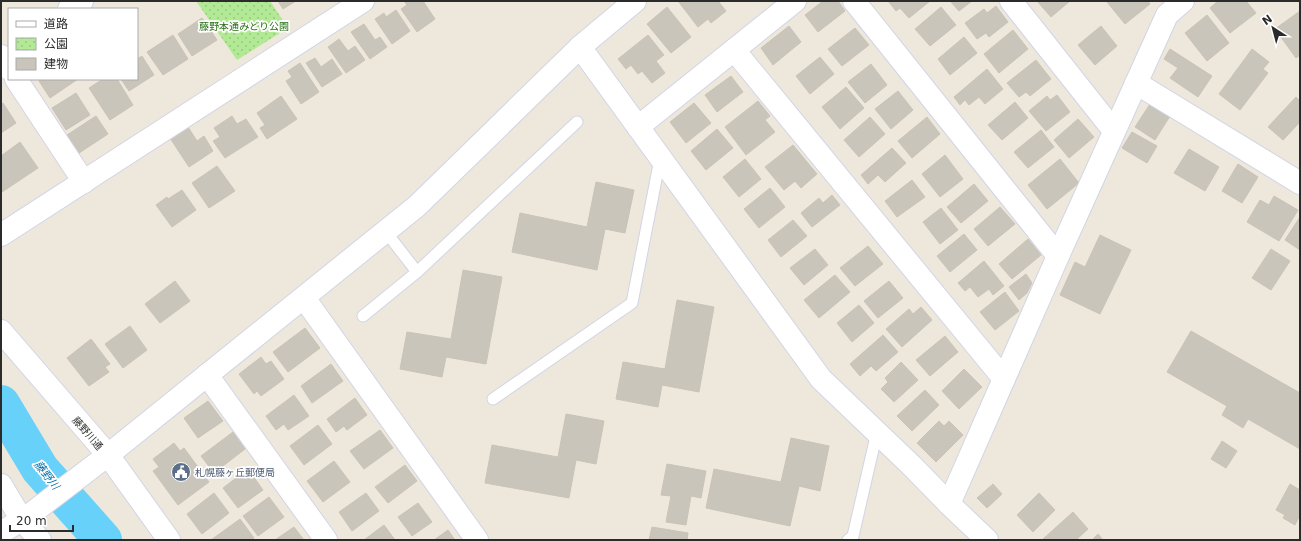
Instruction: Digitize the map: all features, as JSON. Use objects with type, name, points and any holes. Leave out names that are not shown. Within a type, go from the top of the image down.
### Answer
[{"type":"street","points":[[71,8],[82,1]]},
{"type":"street","points":[[1,235],[362,1]]},
{"type":"street","points":[[1,535],[2,532],[27,516],[100,461],[417,206],[580,47],[635,1]]},
{"type":"street","points":[[638,127],[795,1]]},
{"type":"street","points":[[854,1],[1058,256]]},
{"type":"street","points":[[1011,1],[1114,131]]},
{"type":"street","points":[[949,504],[1058,256],[1167,15],[1184,1]]},
{"type":"street","points":[[580,47],[821,379],[987,540]]},
{"type":"street","points":[[734,50],[1004,379]]},
{"type":"street","points":[[1,56],[8,67]]},
{"type":"street","points":[[17,80],[84,182]]},
{"type":"street","points":[[1136,83],[1300,183]]},
{"type":"street","points":[[304,298],[477,540]]},
{"type":"street","name":"藤野川通","points":[[1,331],[100,461],[169,540]]},
{"type":"street","points":[[207,375],[326,540]]},
{"type":"street","points":[[1,485],[27,516],[40,540]]},
{"type":"lane","points":[[363,316],[417,272],[577,122]]},
{"type":"lane","points":[[493,399],[632,303],[660,158]]},
{"type":"lane","points":[[386,232],[417,272]]},
{"type":"lane","points":[[848,540],[853,536],[877,432]]},
{"type":"green space","name":"藤野本通みどり公園","points":[[196,1],[270,1],[288,28],[237,60]]},
{"type":"building","points":[[278,1],[296,1],[283,9]]},
{"type":"building","points":[[404,1],[423,1],[435,19],[417,32],[401,9],[407,5]]},
{"type":"building","points":[[678,1],[718,1],[726,11],[711,23],[708,19],[698,27]]},
{"type":"building","points":[[823,1],[838,1],[845,11],[818,32],[805,15]]},
{"type":"building","points":[[888,1],[930,1],[909,18],[900,8],[896,11]]},
{"type":"building","points":[[950,1],[972,1],[959,11]]},
{"type":"building","points":[[1037,1],[1070,1],[1051,17]]},
{"type":"building","points":[[1148,1],[1150,4],[1125,24],[1107,2]]},
{"type":"building","points":[[1218,1],[1246,1],[1256,13],[1230,33],[1210,8]]},
{"type":"building","points":[[996,6],[1008,22],[989,37],[986,33],[977,39],[965,23],[984,9],[987,13]]},
{"type":"building","points":[[667,7],[691,37],[671,53],[647,24]]},
{"type":"building","points":[[941,7],[956,25],[930,46],[915,29]]},
{"type":"building","points":[[396,10],[410,31],[392,44],[375,19],[384,13],[386,17]]},
{"type":"building","points":[[1300,11],[1300,55],[1296,58],[1275,29]]},
{"type":"building","points":[[1207,15],[1229,43],[1207,61],[1185,33]]},
{"type":"building","points":[[202,18],[217,40],[192,56],[178,34]]},
{"type":"building","points":[[364,24],[375,40],[380,37],[387,47],[370,59],[351,32]]},
{"type":"building","points":[[789,26],[801,42],[773,65],[761,48]]},
{"type":"building","points":[[1101,26],[1117,46],[1095,65],[1078,45]]},
{"type":"building","points":[[855,28],[869,45],[842,66],[828,49]]},
{"type":"building","points":[[1013,30],[1028,49],[999,73],[984,54]]},
{"type":"building","points":[[173,35],[188,59],[163,75],[147,52]]},
{"type":"building","points":[[648,35],[664,55],[656,61],[665,73],[652,83],[642,71],[638,74],[631,65],[626,69],[618,59]]},
{"type":"building","points":[[964,37],[977,53],[950,75],[938,59]]},
{"type":"building","points":[[339,39],[348,51],[355,46],[365,60],[346,73],[328,47]]},
{"type":"building","points":[[1170,49],[1212,76],[1198,97],[1170,78],[1178,68],[1164,59]]},
{"type":"building","points":[[1252,49],[1269,62],[1263,69],[1268,73],[1240,110],[1219,94]]},
{"type":"building","points":[[142,56],[154,75],[129,91],[122,80],[138,80],[138,58]]},
{"type":"building","points":[[820,57],[834,74],[810,94],[796,76]]},
{"type":"building","points":[[315,58],[321,67],[332,59],[342,74],[322,87],[306,63]]},
{"type":"building","points":[[1036,60],[1051,79],[1030,96],[1026,92],[1019,97],[1007,83]]},
{"type":"building","points":[[300,63],[319,92],[301,104],[286,81],[292,77],[288,71]]},
{"type":"building","points":[[871,64],[887,85],[865,103],[848,82]]},
{"type":"building","points":[[987,69],[1003,89],[985,104],[979,97],[969,105],[965,100],[960,105],[954,97]]},
{"type":"building","points":[[731,76],[743,92],[717,112],[705,95]]},
{"type":"building","points":[[40,80],[77,80],[50,98],[39,81]]},
{"type":"building","points":[[101,80],[118,80],[133,105],[110,120],[89,88]]},
{"type":"building","points":[[846,87],[864,108],[840,129],[822,107]]},
{"type":"building","points":[[898,91],[913,110],[891,129],[875,109]]},
{"type":"building","points":[[76,93],[90,115],[66,130],[52,108]]},
{"type":"building","points":[[1057,95],[1070,112],[1046,131],[1029,111],[1047,96],[1050,100]]},
{"type":"building","points":[[281,96],[297,119],[267,139],[260,128],[265,125],[257,113]]},
{"type":"building","points":[[1296,97],[1300,101],[1300,122],[1283,140],[1268,127]]},
{"type":"building","points":[[758,101],[770,116],[765,120],[775,132],[746,155],[725,127]]},
{"type":"building","points":[[1015,102],[1028,118],[1002,140],[988,125]]},
{"type":"building","points":[[3,103],[16,123],[1,133],[1,104]]},
{"type":"building","points":[[694,103],[711,123],[686,143],[670,122]]},
{"type":"building","points":[[1150,104],[1170,116],[1155,140],[1135,127]]},
{"type":"building","points":[[96,116],[108,134],[79,153],[67,135]]},
{"type":"building","points":[[232,116],[237,124],[246,119],[258,137],[225,158],[213,141],[220,137],[214,128]]},
{"type":"building","points":[[870,117],[885,134],[859,157],[844,140]]},
{"type":"building","points":[[927,117],[940,134],[912,158],[898,141]]},
{"type":"building","points":[[1078,119],[1094,137],[1069,158],[1054,140]]},
{"type":"building","points":[[188,127],[197,141],[204,136],[213,151],[189,167],[170,138]]},
{"type":"building","points":[[717,129],[733,148],[706,170],[691,151]]},
{"type":"building","points":[[1041,130],[1054,147],[1028,168],[1014,152]]},
{"type":"building","points":[[1132,132],[1157,146],[1147,163],[1122,148]]},
{"type":"building","points":[[20,142],[38,168],[2,192],[1,156]]},
{"type":"building","points":[[793,145],[817,174],[801,188],[795,181],[784,190],[765,167]]},
{"type":"building","points":[[892,148],[906,163],[885,182],[878,175],[868,184],[861,175]]},
{"type":"building","points":[[1189,149],[1219,167],[1205,191],[1174,173]]},
{"type":"building","points":[[945,155],[963,179],[940,197],[922,174]]},
{"type":"building","points":[[745,159],[761,179],[739,197],[723,177]]},
{"type":"building","points":[[1060,159],[1079,183],[1047,209],[1028,185]]},
{"type":"building","points":[[1238,164],[1258,177],[1242,203],[1222,191]]},
{"type":"building","points":[[217,166],[235,191],[209,208],[192,183]]},
{"type":"building","points":[[912,180],[925,197],[897,217],[885,201]]},
{"type":"building","points":[[596,182],[634,190],[625,233],[605,229],[597,270],[512,252],[520,213],[587,227]]},
{"type":"building","points":[[974,184],[988,201],[961,223],[947,207]]},
{"type":"building","points":[[770,188],[785,207],[759,228],[744,209]]},
{"type":"building","points":[[182,190],[196,210],[172,227],[156,205],[167,197],[168,199]]},
{"type":"building","points":[[832,195],[840,205],[812,227],[801,213],[819,198],[823,203]]},
{"type":"building","points":[[1274,196],[1298,210],[1279,241],[1247,222],[1260,200],[1269,205]]},
{"type":"building","points":[[1000,207],[1015,224],[988,246],[974,229]]},
{"type":"building","points":[[941,208],[958,230],[940,244],[923,222]]},
{"type":"building","points":[[1300,217],[1300,250],[1285,240]]},
{"type":"building","points":[[793,220],[807,236],[781,257],[768,240]]},
{"type":"building","points":[[964,234],[977,250],[950,272],[937,256]]},
{"type":"building","points":[[1100,235],[1131,250],[1100,314],[1060,295],[1075,262],[1085,267]]},
{"type":"building","points":[[1028,239],[1041,255],[1012,279],[999,264]]},
{"type":"building","points":[[868,246],[883,264],[855,286],[840,268]]},
{"type":"building","points":[[815,249],[828,265],[804,285],[790,268]]},
{"type":"building","points":[[1271,249],[1290,261],[1271,290],[1252,278]]},
{"type":"building","points":[[984,261],[1004,286],[993,295],[989,289],[978,297],[970,287],[965,291],[958,283]]},
{"type":"building","points":[[463,270],[502,277],[486,364],[446,357],[442,377],[400,369],[407,332],[451,339]]},
{"type":"building","points":[[1026,274],[1032,283],[1027,293],[1019,300],[1009,287]]},
{"type":"building","points":[[835,275],[850,292],[819,318],[804,300]]},
{"type":"building","points":[[175,281],[190,301],[160,323],[145,304]]},
{"type":"building","points":[[889,281],[903,298],[878,318],[864,301]]},
{"type":"building","points":[[1005,292],[1019,311],[995,330],[980,312]]},
{"type":"building","points":[[677,300],[714,307],[699,392],[662,385],[658,407],[616,399],[623,362],[665,369]]},
{"type":"building","points":[[859,305],[874,323],[852,342],[837,323]]},
{"type":"building","points":[[921,307],[932,320],[902,347],[886,329],[909,309],[913,314]]},
{"type":"building","points":[[130,326],[147,350],[123,368],[105,344]]},
{"type":"building","points":[[305,328],[320,348],[288,372],[273,352]]},
{"type":"building","points":[[1191,331],[1300,393],[1300,449],[1248,419],[1243,428],[1222,415],[1227,406],[1167,372]]},
{"type":"building","points":[[883,335],[898,352],[876,371],[871,366],[860,376],[850,364]]},
{"type":"building","points":[[945,336],[958,352],[930,376],[916,360]]},
{"type":"building","points":[[91,339],[110,364],[105,367],[109,372],[89,386],[67,358]]},
{"type":"building","points":[[261,357],[266,364],[271,361],[284,379],[261,396],[257,391],[254,394],[239,374]]},
{"type":"building","points":[[901,362],[918,380],[894,402],[881,389],[888,382],[885,378]]},
{"type":"building","points":[[331,364],[343,381],[312,403],[301,386]]},
{"type":"building","points":[[964,369],[982,387],[959,409],[942,391]]},
{"type":"building","points":[[925,390],[939,405],[912,431],[897,416]]},
{"type":"building","points":[[294,395],[309,416],[288,430],[284,424],[276,430],[266,416]]},
{"type":"building","points":[[355,398],[367,415],[347,430],[344,426],[336,432],[327,419]]},
{"type":"building","points":[[208,401],[223,421],[198,438],[184,418]]},
{"type":"building","points":[[566,414],[604,421],[596,464],[576,460],[569,498],[485,483],[492,445],[558,457]]},
{"type":"building","points":[[939,421],[944,426],[949,421],[963,435],[936,462],[917,443]]},
{"type":"building","points":[[318,425],[332,444],[304,465],[290,446]]},
{"type":"building","points":[[380,430],[393,448],[364,469],[350,451]]},
{"type":"building","points":[[233,432],[245,449],[214,473],[201,456]]},
{"type":"building","points":[[791,438],[829,446],[820,491],[799,486],[790,526],[706,508],[714,469],[781,482]]},
{"type":"building","points":[[1222,441],[1237,451],[1226,468],[1211,459]]},
{"type":"building","points":[[174,443],[180,451],[184,448],[209,482],[178,505],[153,471],[159,467],[153,459]]},
{"type":"building","points":[[334,461],[350,482],[323,502],[307,481]]},
{"type":"building","points":[[667,464],[706,471],[701,498],[691,496],[686,525],[666,522],[671,496],[661,495]]},
{"type":"building","points":[[405,465],[417,481],[388,503],[375,487]]},
{"type":"building","points":[[248,469],[263,490],[238,508],[223,488]]},
{"type":"building","points":[[993,484],[1002,494],[987,508],[977,498]]},
{"type":"building","points":[[1290,484],[1300,490],[1300,515],[1295,525],[1283,518],[1285,515],[1276,510]]},
{"type":"building","points":[[214,493],[229,513],[202,534],[187,514]]},
{"type":"building","points":[[366,493],[379,511],[352,531],[339,512]]},
{"type":"building","points":[[1039,493],[1055,510],[1033,532],[1017,515]]},
{"type":"building","points":[[269,497],[284,517],[258,536],[243,516]]},
{"type":"building","points":[[418,503],[432,522],[412,536],[398,517]]},
{"type":"building","points":[[1073,512],[1088,529],[1076,540],[1042,540]]},
{"type":"building","points":[[240,519],[254,538],[251,540],[211,540]]},
{"type":"building","points":[[384,525],[395,540],[364,540]]},
{"type":"building","points":[[294,527],[304,540],[275,540]]},
{"type":"building","points":[[652,527],[688,533],[687,540],[649,540]]},
{"type":"building","points":[[448,530],[455,540],[434,540]]},
{"type":"building","points":[[1098,534],[1103,540],[1092,540]]},
{"type":"waterway","name":"藤野川","points":[[1,404],[40,469],[103,540]]},
{"type":"place","name":"札幌藤ヶ丘郵便局","points":[[181,472]]}]
